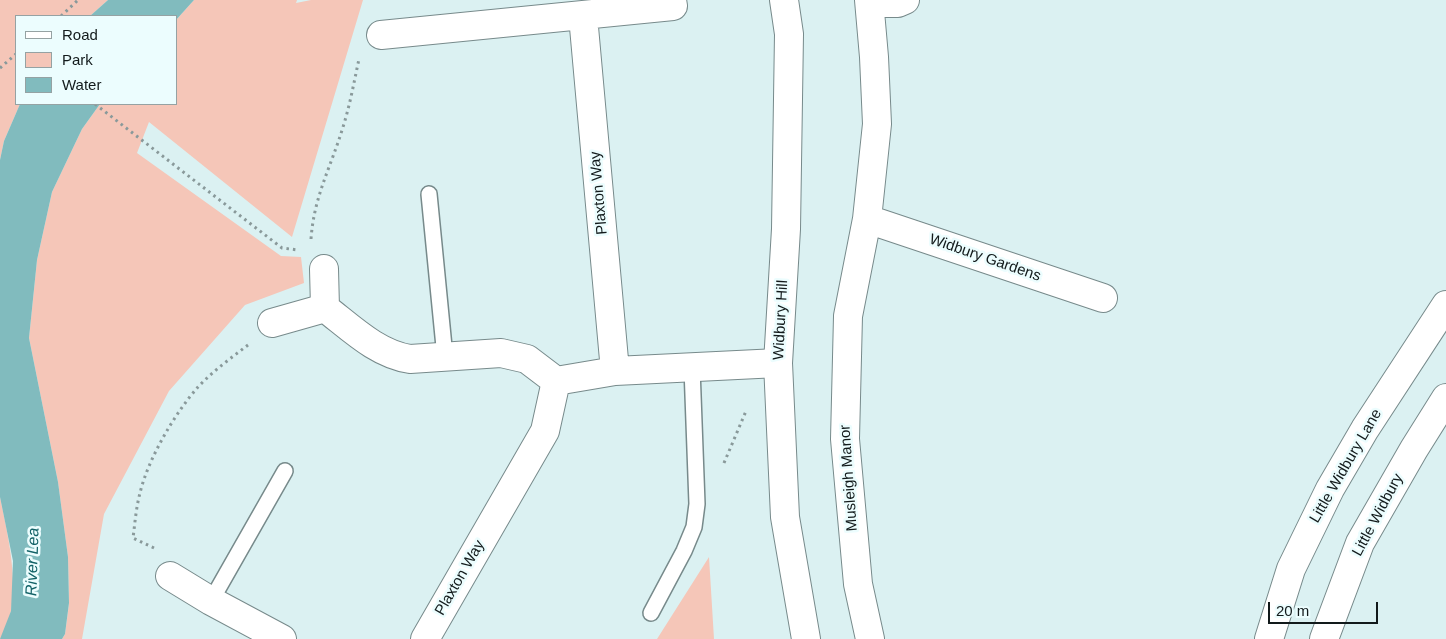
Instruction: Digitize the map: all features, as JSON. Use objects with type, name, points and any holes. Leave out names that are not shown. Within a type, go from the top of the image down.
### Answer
[{"type":"street","points":[[381,35],[673,6],[672,0]]},
{"type":"street","name":"Widbury Hill","points":[[784,0],[789,34],[786,229],[778,363],[785,516],[806,639]]},
{"type":"street","points":[[867,219],[877,124],[869,2],[898,3],[905,0]]},
{"type":"street","name":"Plaxton Way","points":[[583,16],[615,371]]},
{"type":"street","name":"Widbury Gardens","points":[[867,219],[1103,298]]},
{"type":"street","name":"Musleigh Manor","points":[[867,219],[848,316],[845,439],[858,584],[870,639]]},
{"type":"street","points":[[317,261],[325,308],[384,352],[397,357],[410,359],[501,353],[527,359],[556,380],[615,371],[778,363]]},
{"type":"street","name":"Little Widbury Lane","points":[[1269,639],[1292,569],[1330,489],[1365,429],[1446,305]]},
{"type":"street","points":[[272,323],[325,308]]},
{"type":"street","name":"Plaxton Way","points":[[425,639],[545,430],[556,380]]},
{"type":"street","name":"Little Widbury","points":[[1324,639],[1360,543],[1414,449],[1446,398]]},
{"type":"street","points":[[170,576],[211,601],[282,639]]},
{"type":"lane","points":[[429,194],[445,357]]},
{"type":"lane","points":[[651,613],[688,543],[694,527],[697,504],[692,368]]},
{"type":"lane","points":[[211,601],[285,471]]},
{"type":"path","points":[[62,15],[78,0]]},
{"type":"path","points":[[0,68],[15,55]]},
{"type":"path","points":[[96,105],[282,248],[317,261],[312,223],[321,187],[343,127],[359,57]]},
{"type":"path","points":[[170,576],[166,554],[133,538],[139,494],[147,469],[175,419],[198,388],[272,323]]},
{"type":"path","points":[[697,504],[711,492],[746,410]]},
{"type":"green space","points":[[0,0],[108,0],[91,15],[15,15],[15,105],[20,105],[4,141],[0,160]]},
{"type":"green space","points":[[194,0],[297,0],[296,3],[311,0],[363,0],[292,237],[149,122],[137,153],[281,256],[301,257],[304,283],[245,305],[169,391],[104,514],[82,639],[62,639],[65,634],[69,604],[68,557],[58,482],[29,338],[37,260],[52,192],[82,129],[99,105],[178,105],[178,18]]},
{"type":"green space","points":[[0,497],[10,550],[13,589],[12,608],[8,624],[0,639]]},
{"type":"green space","points":[[709,557],[714,639],[657,639]]},
{"type":"water","points":[[108,0],[194,0],[178,18],[178,15],[91,15]]},
{"type":"water","name":"River Lea","points":[[20,105],[99,105],[82,129],[52,192],[37,260],[29,338],[58,482],[68,557],[69,603],[65,634],[62,639],[0,639],[11,611],[13,561],[0,497],[0,160],[4,141]]}]
